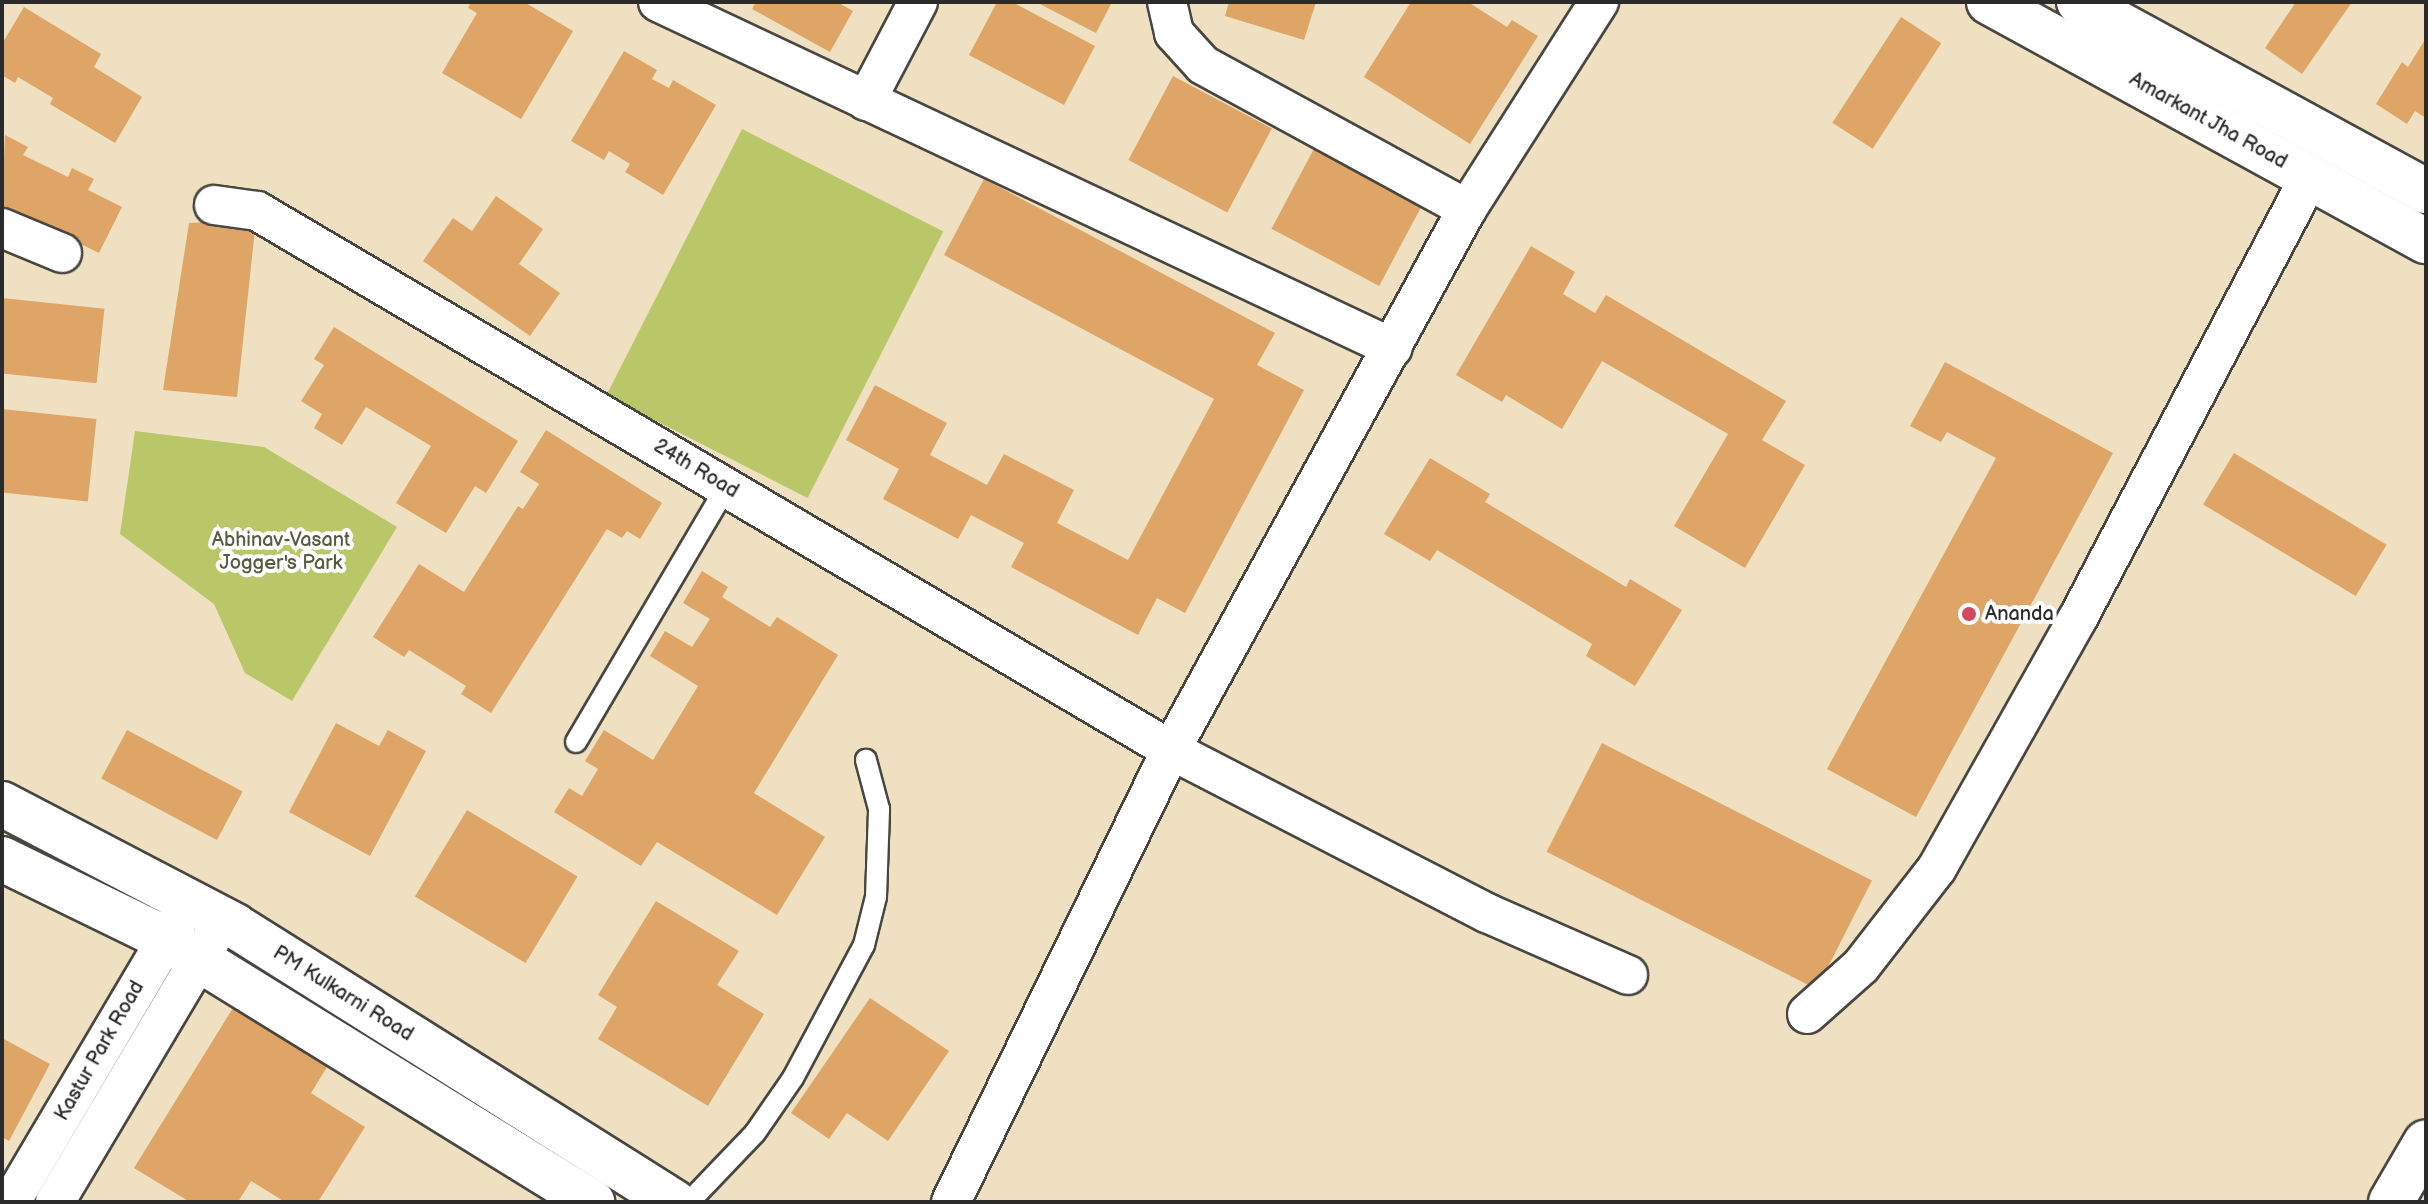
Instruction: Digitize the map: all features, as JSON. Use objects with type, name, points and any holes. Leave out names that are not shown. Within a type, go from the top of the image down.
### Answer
[{"type":"street","points":[[658,2],[1393,348]]},
{"type":"street","points":[[866,101],[918,2]]},
{"type":"street","points":[[1167,2],[1174,33],[1203,65],[1467,209]]},
{"type":"street","points":[[951,1202],[1171,750],[1467,209],[1599,2]]},
{"type":"street","name":"Amarkant Jha Road","points":[[1989,2],[2426,241]]},
{"type":"street","points":[[2079,2],[2426,191]]},
{"type":"street","points":[[1807,1014],[1861,966],[1937,868],[2078,618],[2309,178]]},
{"type":"street","name":"24th Road","points":[[214,205],[257,211],[1171,750],[1487,913],[1628,975]]},
{"type":"street","points":[[2,228],[62,253]]},
{"type":"street","name":"PM Kulkarni Road","points":[[2,804],[206,910],[674,1202]]},
{"type":"street","points":[[2,859],[182,949],[592,1202]]},
{"type":"street","name":"Kastur Park Road","points":[[11,1202],[206,910]]},
{"type":"street","points":[[55,1202],[182,949]]},
{"type":"street","points":[[2391,1202],[2426,1142]]},
{"type":"lane","points":[[576,742],[726,487]]},
{"type":"lane","points":[[689,1202],[755,1133],[793,1078],[864,945],[876,897],[879,809],[866,760]]},
{"type":"green space","points":[[742,129],[943,232],[808,498],[606,395]]},
{"type":"green space","name":"Abhinav-Vasant Jogger's Park","points":[[135,431],[264,447],[397,527],[292,701],[245,673],[214,604],[120,534]]},
{"type":"building","points":[[471,2],[524,2],[573,31],[521,119],[442,73],[477,13],[468,8]]},
{"type":"building","points":[[756,2],[837,2],[853,11],[830,52],[752,9]]},
{"type":"building","points":[[997,2],[1012,2],[1095,46],[1064,105],[969,55]]},
{"type":"building","points":[[1036,2],[1112,2],[1096,33]]},
{"type":"building","points":[[1229,2],[1316,2],[1304,40],[1225,16]]},
{"type":"building","points":[[1411,2],[1468,2],[1507,27],[1512,20],[1538,36],[1470,144],[1364,77]]},
{"type":"building","points":[[2296,2],[2352,2],[2302,74],[2265,48]]},
{"type":"building","points":[[24,7],[101,54],[94,67],[142,97],[115,143],[50,104],[53,98],[18,77],[15,83],[2,75],[2,44]]},
{"type":"building","points":[[1901,17],[1941,43],[1873,149],[1832,123]]},
{"type":"building","points":[[2426,38],[2426,118],[2415,111],[2407,124],[2376,104],[2402,62],[2408,67]]},
{"type":"building","points":[[624,51],[657,70],[652,79],[669,88],[673,80],[716,105],[663,195],[625,172],[630,164],[609,151],[604,160],[571,141]]},
{"type":"building","points":[[1173,76],[1272,129],[1227,212],[1128,160]]},
{"type":"building","points":[[5,135],[28,147],[23,155],[68,177],[72,168],[94,179],[88,190],[122,207],[99,253],[2,205]]},
{"type":"building","points":[[1317,143],[1425,200],[1379,286],[1271,229]]},
{"type":"building","points":[[984,179],[1275,333],[1257,365],[1304,390],[1185,613],[1157,598],[1138,635],[1011,567],[1024,543],[971,515],[958,539],[883,499],[899,469],[846,440],[875,385],[947,423],[930,455],[987,485],[1004,454],[1074,490],[1057,523],[1128,560],[1214,399],[944,255]]},
{"type":"building","points":[[496,196],[543,229],[519,264],[560,293],[530,336],[423,261],[453,218],[472,231]]},
{"type":"building","points":[[256,220],[237,397],[163,390],[189,223]]},
{"type":"building","points":[[1531,246],[1575,272],[1563,294],[1595,313],[1606,295],[1786,401],[1762,440],[1805,465],[1745,568],[1674,526],[1728,434],[1602,361],[1562,429],[1506,395],[1502,402],[1456,375]]},
{"type":"building","points":[[2,298],[104,309],[97,383],[2,373]]},
{"type":"building","points":[[334,327],[518,441],[486,493],[475,486],[446,533],[396,503],[431,446],[366,407],[342,445],[314,428],[322,414],[301,401],[324,365],[314,359]]},
{"type":"building","name":"Ananda","points":[[1945,362],[2113,453],[1916,817],[1827,769],[1996,458],[1947,432],[1941,442],[1910,426]]},
{"type":"building","points":[[2,409],[96,419],[88,501],[2,492]]},
{"type":"building","points":[[546,430],[662,503],[640,539],[627,531],[622,538],[607,529],[491,713],[461,694],[466,686],[409,650],[404,657],[373,637],[419,564],[464,592],[518,506],[523,509],[539,484],[520,472]]},
{"type":"building","points":[[2234,453],[2387,545],[2356,596],[2203,504]]},
{"type":"building","points":[[1430,458],[1490,494],[1485,502],[1626,587],[1630,579],[1682,610],[1635,686],[1586,656],[1592,644],[1437,550],[1430,561],[1384,534]]},
{"type":"building","points":[[702,571],[728,587],[722,597],[770,627],[777,617],[838,655],[754,793],[825,837],[777,915],[657,842],[641,866],[554,812],[569,788],[582,796],[598,769],[585,761],[604,730],[653,760],[698,686],[650,656],[665,631],[692,647],[710,619],[683,603]]},
{"type":"building","points":[[336,723],[379,746],[388,730],[426,751],[370,856],[289,812]]},
{"type":"building","points":[[127,730],[243,792],[217,840],[101,779]]},
{"type":"building","points":[[1602,743],[1872,881],[1817,989],[1547,852]]},
{"type":"building","points":[[467,810],[578,876],[526,963],[415,897]]},
{"type":"building","points":[[656,901],[739,951],[717,985],[764,1014],[708,1106],[598,1039],[617,1007],[598,995]]},
{"type":"building","points":[[241,995],[335,1054],[311,1093],[365,1127],[318,1202],[285,1202],[251,1181],[238,1202],[190,1202],[134,1168]]},
{"type":"building","points":[[870,998],[949,1051],[888,1141],[847,1113],[829,1139],[791,1113]]},
{"type":"building","points":[[2,1038],[50,1064],[9,1141],[2,1137]]},
{"type":"place","name":"Ananda","points":[[1969,614]]}]
